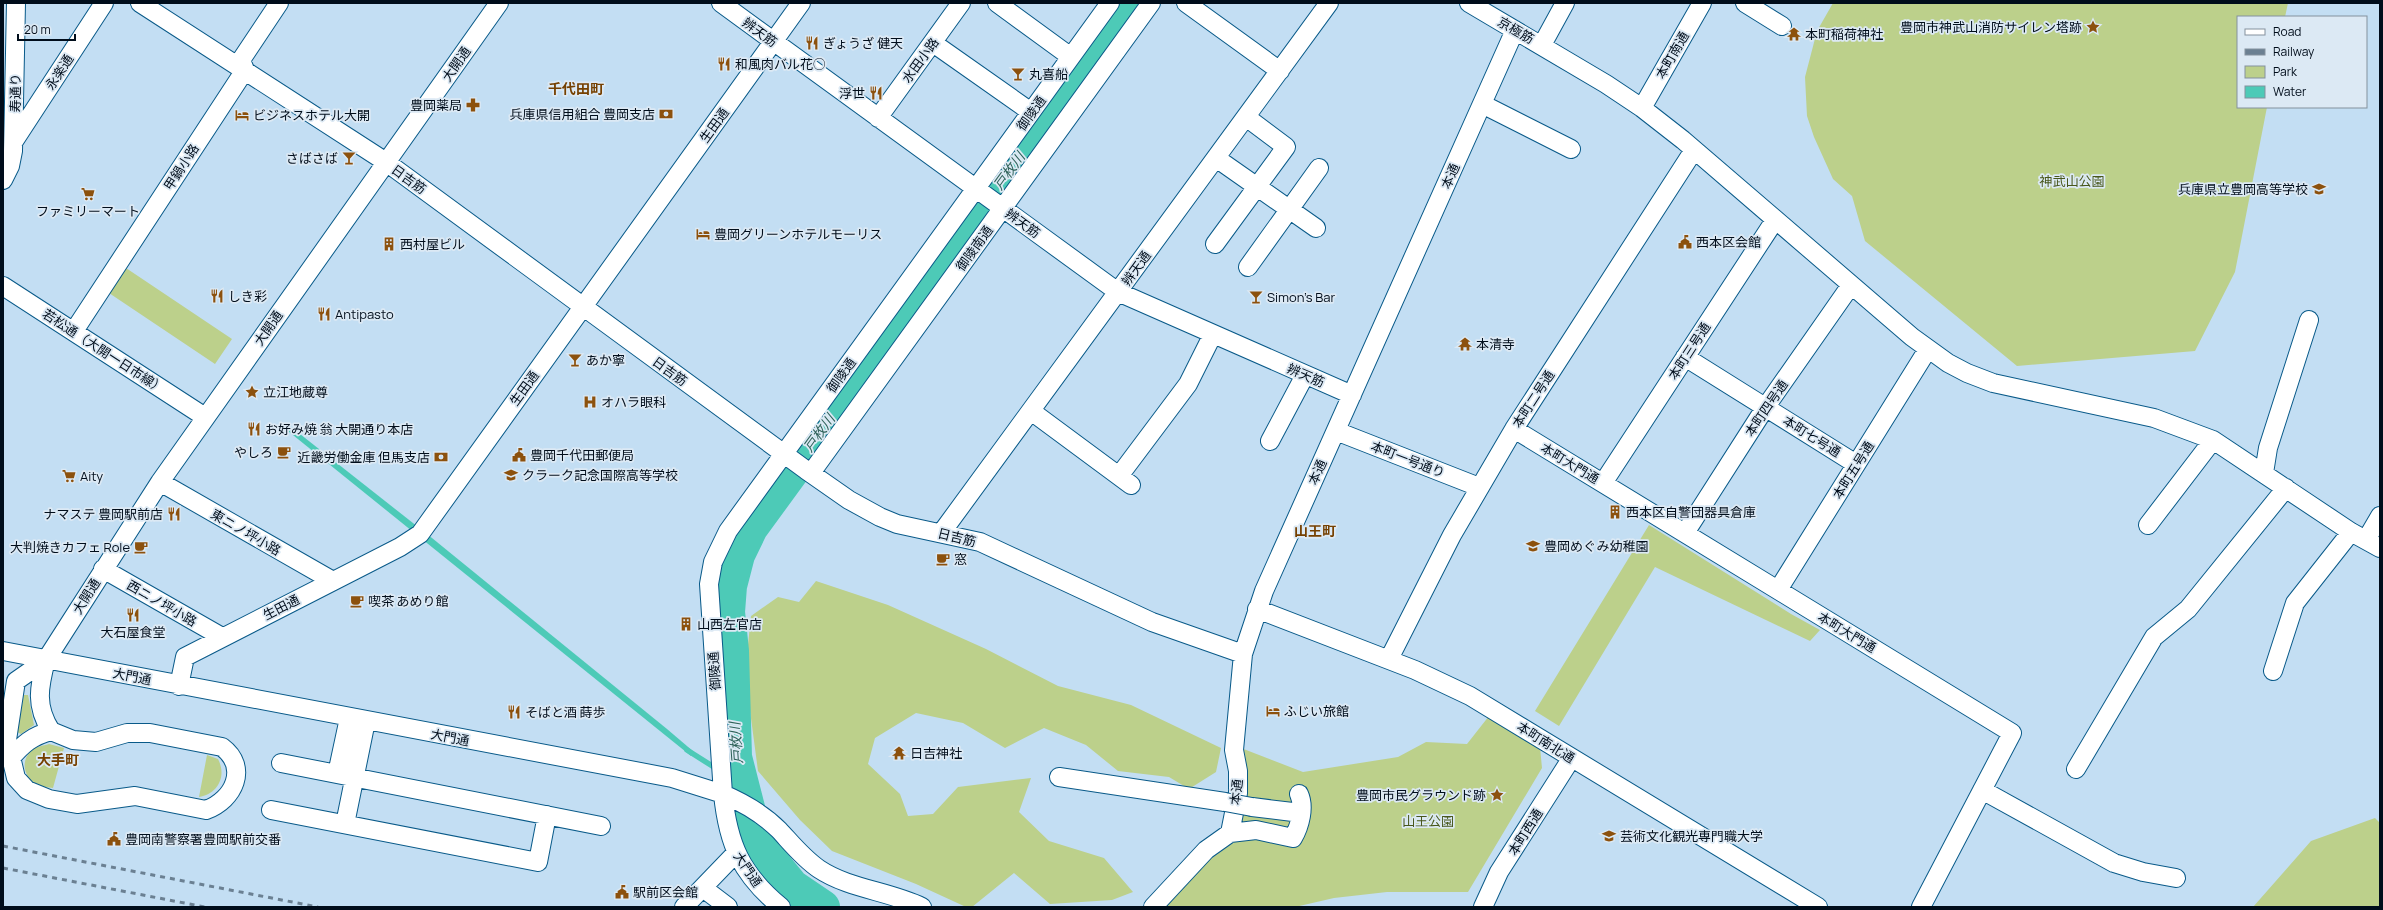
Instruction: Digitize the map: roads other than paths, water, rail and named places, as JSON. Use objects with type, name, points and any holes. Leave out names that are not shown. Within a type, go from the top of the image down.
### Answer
[{"type":"street","name":"寿通り","points":[[3,180],[12,161],[14,141],[16,3]]},
{"type":"street","name":"永楽通","points":[[14,141],[104,3]]},
{"type":"street","name":"日吉筋","points":[[140,3],[386,162],[582,307],[854,503],[897,524],[942,532],[980,542],[1152,622],[1242,654]]},
{"type":"street","name":"甲鍋小路","points":[[74,331],[245,70],[241,60],[279,3]]},
{"type":"street","name":"大開通","points":[[46,660],[160,482],[499,3]]},
{"type":"street","name":"辨天筋","points":[[721,3],[1118,292],[1352,395]]},
{"type":"street","name":"生田通","points":[[179,686],[185,657],[407,543],[420,534],[801,3]]},
{"type":"street","name":"水田小路","points":[[878,118],[961,3]]},
{"type":"street","points":[[997,3],[1071,57]]},
{"type":"street","name":"御陵通","points":[[723,794],[710,609],[710,573],[721,542],[978,190],[1031,112],[1110,3]]},
{"type":"street","name":"御陵南通","points":[[809,472],[1000,207],[1151,3]]},
{"type":"street","points":[[1186,3],[1280,71]]},
{"type":"street","name":"辨天通","points":[[942,532],[1329,3]]},
{"type":"street","name":"京極筋","points":[[1469,3],[1542,45],[1642,108],[1694,150],[1928,349],[1967,373],[1993,383],[2154,418],[2213,440],[2366,540]]},
{"type":"street","points":[[1542,45],[1565,3]]},
{"type":"street","name":"本町南通","points":[[1642,108],[1702,3]]},
{"type":"street","points":[[1745,3],[1782,26]]},
{"type":"street","name":"本通","points":[[1230,833],[1238,793],[1238,771],[1234,750],[1242,654],[1257,609],[1515,30]]},
{"type":"street","points":[[933,43],[1031,112]]},
{"type":"street","points":[[1482,104],[1571,149]]},
{"type":"street","points":[[1215,244],[1286,147],[1246,117]]},
{"type":"street","name":"本町二号通","points":[[1389,660],[1425,586],[1479,487],[1514,429],[1694,150]]},
{"type":"street","points":[[1216,158],[1316,228]]},
{"type":"street","points":[[1248,267],[1319,168]]},
{"type":"street","name":"本町三号通","points":[[1603,483],[1775,220]]},
{"type":"street","name":"本町四号通","points":[[1685,533],[1765,408],[1851,285]]},
{"type":"street","name":"若松通（大開一日市線）","points":[[3,286],[205,417]]},
{"type":"street","points":[[2264,472],[2268,448],[2309,320]]},
{"type":"street","points":[[1031,411],[1125,480],[1188,384],[1213,334]]},
{"type":"street","name":"本町五号通","points":[[1778,590],[1928,349]]},
{"type":"street","name":"本町七号通","points":[[1685,357],[1856,464]]},
{"type":"street","points":[[1270,441],[1306,375]]},
{"type":"street","name":"本町大門通","points":[[1514,429],[2012,733],[1921,907]]},
{"type":"street","name":"本町一号通り","points":[[1336,431],[1479,487]]},
{"type":"street","points":[[2148,525],[2213,440]]},
{"type":"street","name":"東ニノ坪小路","points":[[160,482],[333,581]]},
{"type":"street","points":[[2076,769],[2154,637],[2191,606],[2286,488]]},
{"type":"street","points":[[2273,671],[2295,603],[2366,540],[2380,516]]},
{"type":"street","name":"西ニノ坪小路","points":[[103,569],[222,637]]},
{"type":"street","name":"本町南北通","points":[[1257,609],[1389,660],[1470,696],[1818,907]]},
{"type":"street","name":"大門通","points":[[3,651],[179,686],[672,778],[723,794],[727,829],[736,853],[752,879],[781,907]]},
{"type":"street","points":[[46,660],[39,685],[41,712],[51,731]]},
{"type":"street","points":[[10,759],[22,744],[35,736],[51,731],[73,740],[96,742],[127,733],[150,733],[222,747],[230,754],[237,776],[226,798],[217,806],[206,810],[135,796],[77,804],[49,799],[27,790],[16,778],[10,759],[7,740],[16,680],[46,660]]},
{"type":"street","points":[[337,774],[349,718]]},
{"type":"street","points":[[345,824],[366,721]]},
{"type":"street","name":"本町西通","points":[[1483,907],[1500,872],[1571,758]]},
{"type":"street","points":[[281,762],[601,826]]},
{"type":"street","points":[[1059,777],[1252,807],[1301,813]]},
{"type":"street","points":[[1982,790],[2114,863],[2143,872],[2176,878]]},
{"type":"street","points":[[723,794],[751,807],[765,818],[806,860],[819,869],[850,884],[893,896],[922,907]]},
{"type":"street","points":[[1153,907],[1206,850],[1230,833],[1256,830],[1293,838],[1298,830],[1301,813],[1302,802],[1298,794]]},
{"type":"street","points":[[271,810],[538,862],[547,815]]},
{"type":"street","points":[[684,907],[736,853]]},
{"type":"street","points":[[702,888],[728,907]]},
{"type":"water","points":[[286,423],[432,538],[667,729],[694,752],[691,756],[283,427]]},
{"type":"waterway","name":"戸枚川","points":[[823,907],[792,886],[757,843],[735,757],[732,651],[728,612],[730,586],[738,555],[751,528],[1005,180],[1131,3]]},
{"type":"waterway","points":[[687,750],[717,769]]},
{"type":"waterway","points":[[724,773],[741,784]]},
{"type":"railway","points":[[3,846],[318,907]]},
{"type":"railway","points":[[3,868],[205,907]]},
{"type":"place","name":"豊岡市神武山消防サイレン塔跡","points":[[2093,27]]},
{"type":"place","name":"本町稲荷神社","points":[[1794,34]]},
{"type":"place","name":"ぎょうざ 健天","points":[[812,43]]},
{"type":"place","name":"和風肉バル花○","points":[[724,64]]},
{"type":"place","name":"丸喜船","points":[[1018,74]]},
{"type":"place","name":"浮世","points":[[876,93]]},
{"type":"place","name":"豊岡薬局","points":[[473,105]]},
{"type":"place","name":"兵庫県信用組合 豊岡支店","points":[[666,114]]},
{"type":"place","name":"ビジネスホテル大開","points":[[242,115]]},
{"type":"place","name":"さばさば","points":[[349,158]]},
{"type":"place","name":"兵庫県立豊岡高等学校","points":[[2319,189]]},
{"type":"place","name":"ファミリーマート","points":[[88,194]]},
{"type":"place","name":"豊岡グリーンホテルモーリス","points":[[703,234]]},
{"type":"place","name":"西本区会館","points":[[1685,242]]},
{"type":"place","name":"西村屋ビル","points":[[389,244]]},
{"type":"place","name":"しき彩","points":[[217,296]]},
{"type":"place","name":"Simon's Bar","points":[[1256,297]]},
{"type":"place","name":"Antipasto","points":[[324,314]]},
{"type":"place","name":"本清寺","points":[[1465,344]]},
{"type":"place","name":"あか寧","points":[[575,360]]},
{"type":"place","name":"立江地蔵尊","points":[[252,392]]},
{"type":"place","name":"オハラ眼科","points":[[590,402]]},
{"type":"place","name":"お好み焼 翁 大開通り本店","points":[[254,429]]},
{"type":"place","name":"やしろ","points":[[284,452]]},
{"type":"place","name":"豊岡千代田郵便局","points":[[519,455]]},
{"type":"place","name":"近畿労働金庫 但馬支店","points":[[441,457]]},
{"type":"place","name":"クラーク記念国際高等学校","points":[[511,475]]},
{"type":"place","name":"Aity","points":[[69,476]]},
{"type":"place","name":"西本区自警団器具倉庫","points":[[1615,512]]},
{"type":"place","name":"ナマステ 豊岡駅前店","points":[[174,514]]},
{"type":"place","name":"豊岡めぐみ幼稚園","points":[[1533,546]]},
{"type":"place","name":"大判焼きカフェ Role","points":[[141,547]]},
{"type":"place","name":"窓","points":[[943,559]]},
{"type":"place","name":"喫茶 あめり館","points":[[357,601]]},
{"type":"place","name":"大石屋食堂","points":[[133,615]]},
{"type":"place","name":"山西左官店","points":[[686,624]]},
{"type":"place","name":"ふじい旅館","points":[[1273,711]]},
{"type":"place","name":"そばと酒 蒔歩","points":[[514,712]]},
{"type":"place","name":"日吉神社","points":[[899,753]]},
{"type":"place","name":"豊岡市民グラウンド跡","points":[[1497,795]]},
{"type":"place","name":"芸術文化観光専門職大学","points":[[1609,836]]},
{"type":"place","name":"豊岡南警察署豊岡駅前交番","points":[[114,839]]},
{"type":"place","name":"駅前区会館","points":[[622,892]]},
{"type":"district","name":"千代田町","points":[[576,89]]},
{"type":"district","name":"山王町","points":[[1315,531]]},
{"type":"district","name":"大手町","points":[[58,760]]},
{"type":"park label","name":"神武山公園","points":[[2072,181]]},
{"type":"park label","name":"山王公園","points":[[1428,821]]}]
